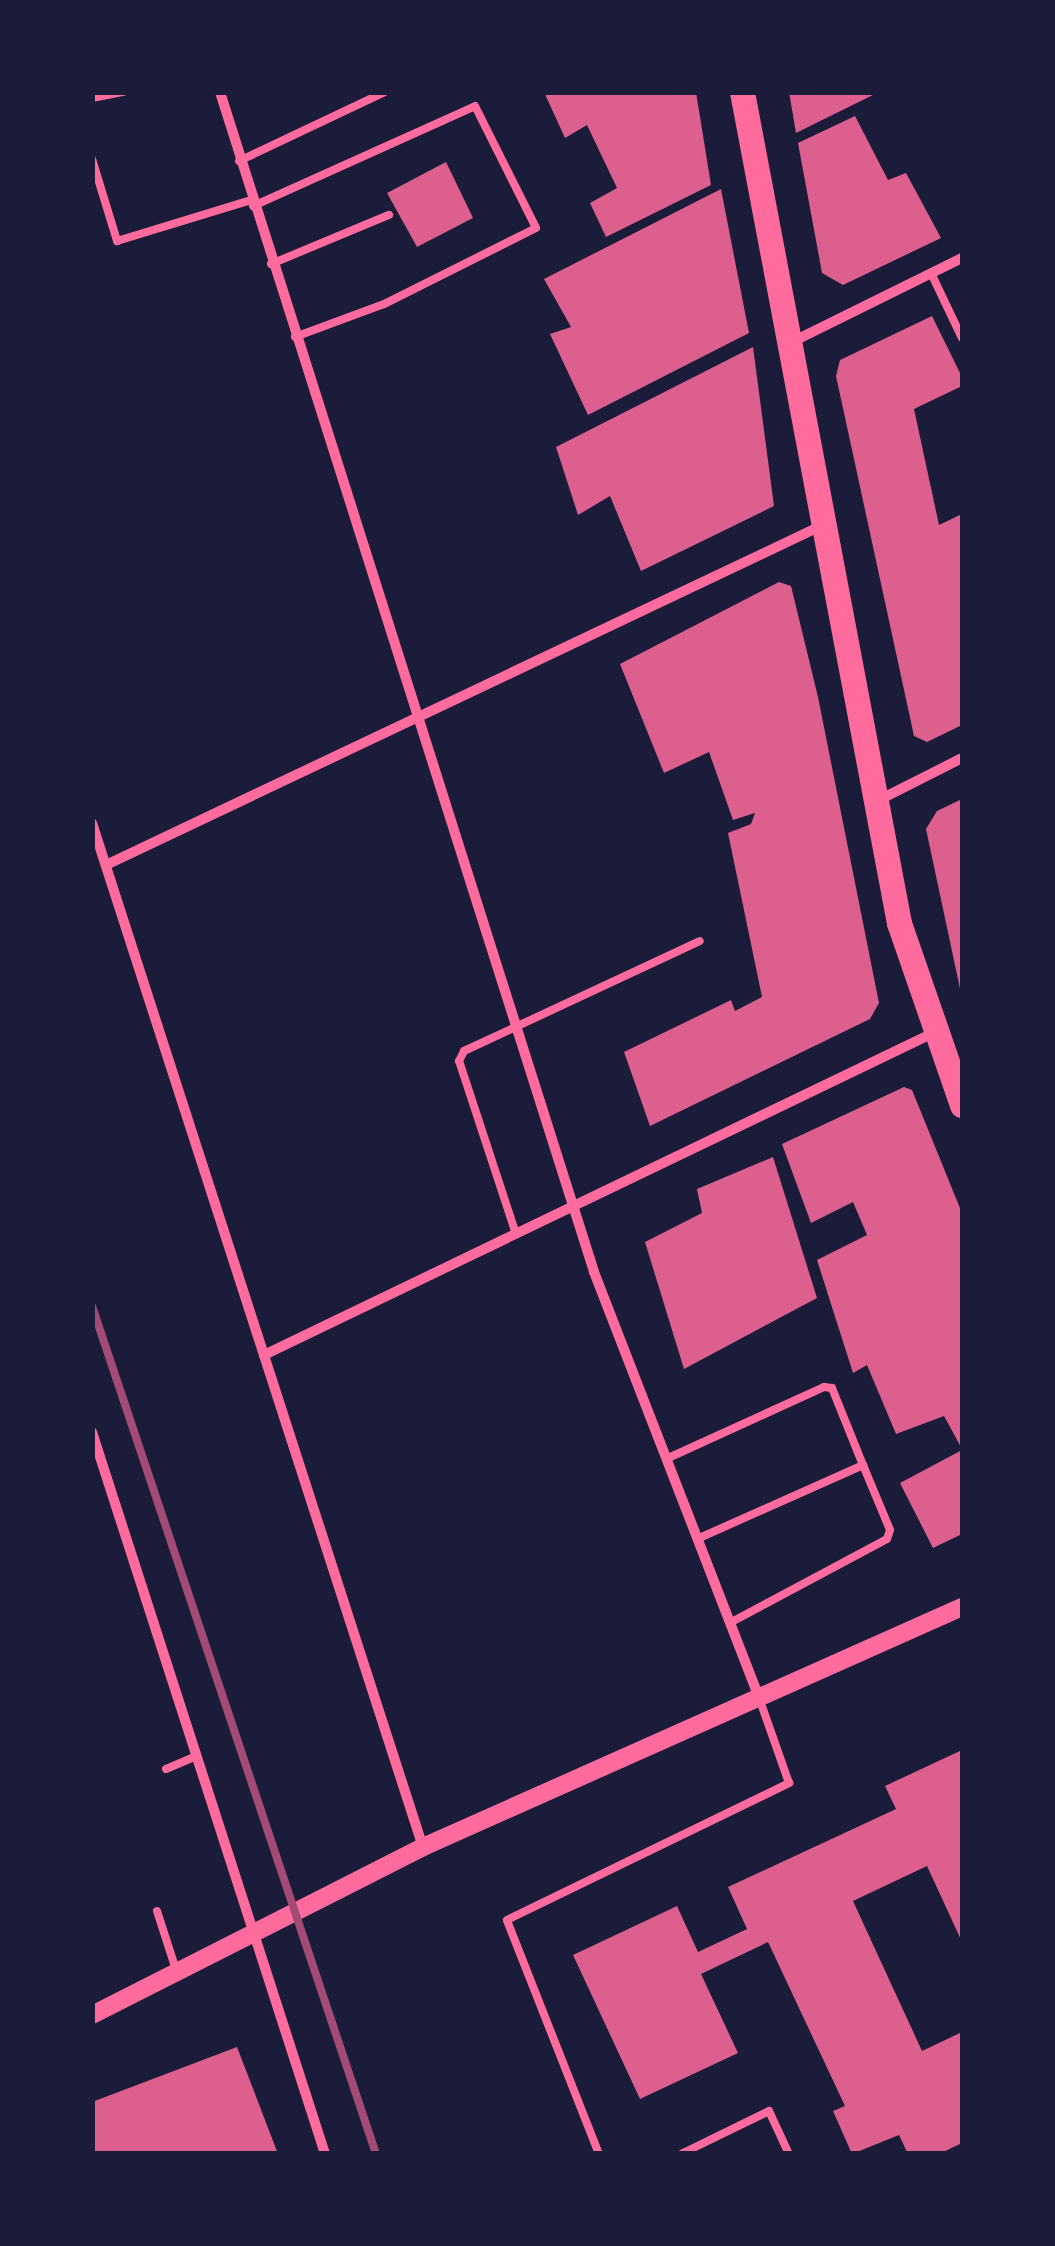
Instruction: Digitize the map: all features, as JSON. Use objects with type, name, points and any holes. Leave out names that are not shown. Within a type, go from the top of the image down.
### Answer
[{"type":"main road","points":[[742,92],[899,923],[932,1033],[962,1105]]},
{"type":"street","points":[[220,92],[271,264],[420,714],[572,1202],[758,1694]]},
{"type":"street","points":[[787,344],[962,258]]},
{"type":"street","points":[[106,866],[822,526]]},
{"type":"street","points":[[878,800],[962,758]]},
{"type":"street","points":[[92,823],[423,1847]]},
{"type":"street","points":[[264,1355],[572,1202],[932,1033]]},
{"type":"street","points":[[93,1437],[250,1938],[325,2154]]},
{"type":"street","points":[[92,2015],[423,1847],[962,1606]]},
{"type":"lane","points":[[92,98],[123,92]]},
{"type":"lane","points":[[239,161],[385,92]]},
{"type":"lane","points":[[92,159],[117,241],[252,203],[476,106],[536,228],[384,304],[295,338]]},
{"type":"lane","points":[[271,264],[388,216]]},
{"type":"lane","points":[[931,273],[962,338]]},
{"type":"lane","points":[[515,1231],[459,1060],[464,1051],[700,941]]},
{"type":"lane","points":[[666,1459],[824,1387],[832,1388],[863,1465],[887,1540],[730,1623]]},
{"type":"lane","points":[[698,1539],[863,1465]]},
{"type":"lane","points":[[598,2154],[507,1920],[789,1783],[758,1694]]},
{"type":"lane","points":[[166,1770],[194,1757]]},
{"type":"lane","points":[[156,1911],[177,1973]]},
{"type":"lane","points":[[681,2154],[769,2111],[789,2154]]},
{"type":"building","points":[[544,92],[696,92],[711,185],[606,237],[590,203],[617,188],[587,125],[565,138]]},
{"type":"building","points":[[789,92],[879,92],[796,133]]},
{"type":"building","points":[[855,116],[888,180],[906,173],[941,238],[843,285],[822,273],[798,143]]},
{"type":"building","points":[[446,162],[473,218],[417,247],[387,193]]},
{"type":"building","points":[[721,189],[749,333],[588,415],[550,334],[571,327],[544,279]]},
{"type":"building","points":[[932,316],[962,377],[962,386],[914,409],[939,525],[962,514],[962,725],[927,742],[914,736],[836,376],[840,360]]},
{"type":"building","points":[[753,347],[774,506],[641,571],[610,496],[578,515],[556,447]]},
{"type":"building","points":[[779,582],[791,586],[818,697],[879,1003],[870,1019],[650,1126],[624,1052],[731,1000],[735,1011],[762,997],[728,833],[751,824],[755,813],[733,820],[709,752],[664,773],[620,664]]},
{"type":"building","points":[[962,799],[962,998],[926,829],[937,811]]},
{"type":"building","points":[[904,1087],[912,1090],[962,1213],[962,1449],[944,1416],[896,1434],[867,1365],[853,1373],[817,1260],[867,1235],[853,1202],[811,1223],[782,1144]]},
{"type":"building","points":[[773,1157],[817,1298],[684,1369],[645,1242],[702,1213],[697,1189]]},
{"type":"building","points":[[962,1450],[962,1534],[933,1548],[900,1483]]},
{"type":"building","points":[[962,1750],[962,1942],[927,1866],[853,1901],[922,2051],[962,2032],[962,2143],[939,2154],[908,2154],[899,2135],[852,2154],[833,2111],[845,2106],[768,1942],[701,1974],[738,2053],[640,2099],[573,1955],[677,1906],[698,1952],[747,1929],[728,1887],[896,1809],[885,1786]]},
{"type":"building","points":[[237,2047],[278,2154],[92,2154],[92,2102]]},
{"type":"railway","points":[[92,1306],[376,2154]]}]
